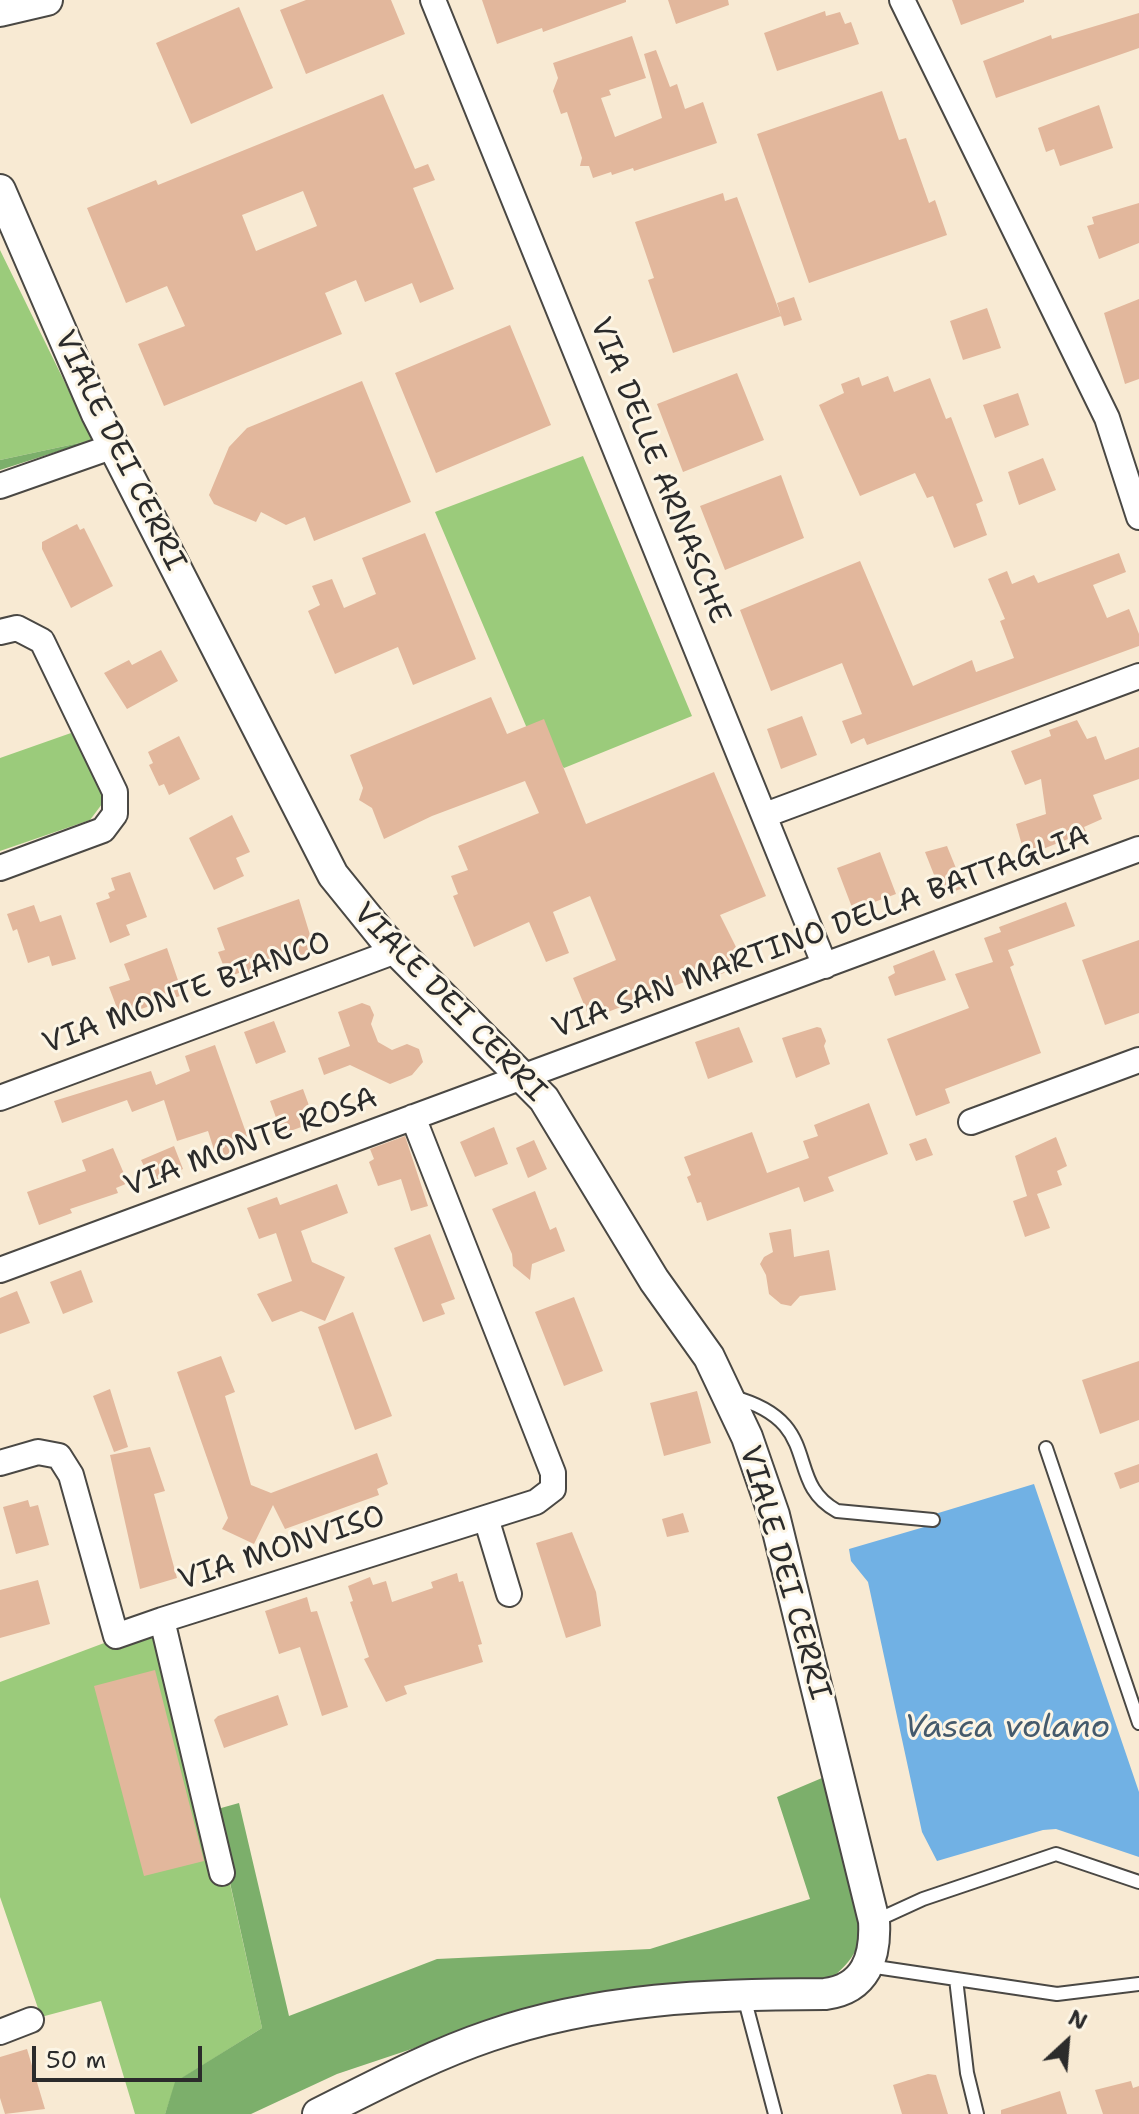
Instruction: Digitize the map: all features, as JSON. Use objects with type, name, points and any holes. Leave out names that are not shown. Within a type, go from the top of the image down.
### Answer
[{"type":"street","points":[[0,11],[47,0]]},
{"type":"street","name":"VIA DELLE ARNASCHE","points":[[433,0],[825,966]]},
{"type":"street","points":[[902,0],[1107,418],[1139,517]]},
{"type":"street","name":"VIALE DEI CERRI","points":[[0,190],[114,446],[320,851],[348,897],[396,951],[524,1078],[551,1110],[654,1280],[709,1357],[729,1396],[774,1515],[874,1921],[875,1940],[869,1966]]},
{"type":"street","points":[[0,486],[114,446]]},
{"type":"street","points":[[0,632],[17,628],[42,641],[115,792],[115,814],[103,830],[0,868]]},
{"type":"street","points":[[765,815],[1139,676]]},
{"type":"street","name":"VIA SAN MARTINO DELLA BATTAGLIA","points":[[524,1078],[1139,849]]},
{"type":"street","name":"VIA MONTE BIANCO","points":[[0,1098],[396,951]]},
{"type":"street","points":[[971,1122],[1139,1060]]},
{"type":"street","name":"VIA MONTE ROSA","points":[[0,1270],[524,1078]]},
{"type":"street","name":"VIA MONVISO","points":[[222,1873],[162,1620],[546,1498],[553,1489],[553,1473],[413,1117]]},
{"type":"street","points":[[0,1463],[38,1452],[59,1456],[71,1475],[116,1636],[162,1620]]},
{"type":"street","points":[[486,1518],[509,1594]]},
{"type":"street","points":[[318,2114],[435,2057],[513,2028],[625,2003],[743,1994],[836,1992],[855,1983],[869,1966]]},
{"type":"street","points":[[0,2032],[31,2020]]},
{"type":"lane","points":[[729,1396],[755,1403],[777,1415],[791,1429],[813,1489],[827,1505],[837,1511],[933,1520]]},
{"type":"lane","points":[[1046,1448],[1139,1723]]},
{"type":"lane","points":[[874,1921],[923,1899],[1056,1854],[1139,1882]]},
{"type":"lane","points":[[869,1966],[1057,1994],[1139,1984]]},
{"type":"lane","points":[[956,1979],[967,2073],[977,2114]]},
{"type":"lane","points":[[743,1994],[775,2114]]},
{"type":"green space","points":[[0,250],[93,440],[0,460]]},
{"type":"green space","points":[[93,440],[0,470],[0,460]]},
{"type":"green space","points":[[583,456],[692,716],[564,768],[526,726],[435,512]]},
{"type":"green space","points":[[71,733],[101,785],[102,804],[90,820],[0,851],[0,758]]},
{"type":"green space","points":[[171,1618],[262,2028],[176,2082],[165,2114],[135,2114],[101,2001],[41,2017],[0,1897],[0,1682]]},
{"type":"green space","points":[[822,1778],[862,1916],[855,1951],[832,1978],[653,1988],[528,2010],[337,2074],[251,2114],[165,2114],[175,2082],[262,2028],[214,1810],[239,1803],[289,2016],[437,1959],[650,1949],[810,1899],[777,1797]]},
{"type":"water","name":"Vasca volano","points":[[1034,1484],[1139,1792],[1139,1857],[1056,1829],[1043,1830],[937,1861],[922,1832],[868,1582],[851,1561],[849,1549],[931,1525],[935,1514]]},
{"type":"building","points":[[306,0],[391,0],[405,34],[306,74],[280,10]]},
{"type":"building","points":[[482,0],[626,2],[543,32],[542,28],[497,44]]},
{"type":"building","points":[[668,0],[728,0],[729,5],[676,24]]},
{"type":"building","points":[[952,0],[1024,0],[1024,2],[961,25]]},
{"type":"building","points":[[239,7],[273,88],[191,124],[156,43]]},
{"type":"building","points":[[825,11],[826,16],[840,12],[845,24],[851,22],[859,44],[777,71],[764,33]]},
{"type":"building","points":[[1139,13],[1139,48],[996,98],[983,61],[1051,35],[1052,39]]},
{"type":"building","points":[[632,36],[646,78],[609,90],[611,95],[601,98],[615,137],[662,118],[644,54],[656,50],[670,87],[677,84],[685,109],[703,102],[717,143],[634,171],[633,168],[593,178],[589,166],[580,166],[582,158],[567,112],[561,114],[553,91],[558,78],[553,63]]},
{"type":"building","points":[[882,91],[899,140],[906,138],[929,203],[935,200],[947,235],[809,283],[757,134]]},
{"type":"building","points":[[383,94],[415,169],[428,164],[435,180],[413,188],[454,289],[420,303],[412,283],[365,302],[356,280],[325,293],[342,334],[164,406],[138,344],[185,326],[167,286],[126,303],[87,208],[156,180],[158,185]],"holes":[[[303,191],[317,226],[256,251],[242,215]]]},
{"type":"building","points":[[1099,105],[1113,148],[1060,166],[1054,149],[1046,152],[1038,128]]},
{"type":"building","points":[[723,193],[725,201],[737,197],[781,316],[673,353],[648,280],[654,278],[635,222]]},
{"type":"building","points":[[1139,203],[1139,243],[1099,259],[1087,226],[1094,224],[1092,217]]},
{"type":"building","points":[[794,297],[802,320],[784,326],[777,303]]},
{"type":"building","points":[[1139,299],[1139,379],[1125,384],[1104,313]]},
{"type":"building","points":[[987,308],[1001,348],[963,360],[950,321]]},
{"type":"building","points":[[510,325],[551,425],[436,473],[395,373]]},
{"type":"building","points":[[737,373],[764,440],[683,472],[657,404]]},
{"type":"building","points":[[888,376],[894,392],[930,378],[946,419],[951,417],[983,501],[976,504],[987,535],[954,548],[933,496],[927,498],[915,473],[860,496],[819,405],[844,393],[841,384],[859,377],[862,386]]},
{"type":"building","points":[[362,381],[411,502],[314,541],[305,517],[286,525],[261,512],[256,522],[214,504],[209,495],[229,447],[247,428]]},
{"type":"building","points":[[1018,393],[1029,425],[995,438],[983,405]]},
{"type":"building","points":[[1043,458],[1056,490],[1019,505],[1008,472]]},
{"type":"building","points":[[781,475],[804,538],[725,570],[700,506]]},
{"type":"building","points":[[77,524],[80,530],[84,528],[113,586],[71,608],[42,549],[42,542]]},
{"type":"building","points":[[425,533],[476,659],[413,685],[398,647],[335,674],[308,611],[320,605],[312,586],[332,579],[344,608],[376,594],[362,558]]},
{"type":"building","points":[[1119,553],[1126,572],[1093,585],[1107,618],[1129,609],[1139,634],[1139,646],[867,745],[864,738],[851,744],[842,721],[862,714],[842,663],[771,691],[740,610],[860,561],[913,686],[972,660],[976,672],[1014,658],[1000,621],[1005,619],[988,579],[1007,571],[1012,584],[1034,575],[1038,583]]},
{"type":"building","points":[[161,650],[178,681],[127,709],[104,673],[129,660],[132,665]]},
{"type":"building","points":[[491,697],[507,734],[544,719],[586,824],[714,772],[766,896],[720,915],[745,965],[689,986],[687,981],[590,1019],[573,978],[616,960],[590,896],[553,912],[569,953],[546,962],[529,922],[474,947],[453,896],[458,894],[451,876],[468,870],[458,846],[539,813],[525,781],[432,816],[384,839],[372,808],[359,800],[363,788],[350,755]]},
{"type":"building","points":[[802,716],[817,755],[781,769],[767,729]]},
{"type":"building","points":[[1077,720],[1087,739],[1096,736],[1105,760],[1139,747],[1139,779],[1093,795],[1102,819],[1084,827],[1086,832],[1025,856],[1016,824],[1046,814],[1041,779],[1025,785],[1011,751],[1051,736],[1049,730]]},
{"type":"building","points":[[179,736],[200,779],[169,795],[164,784],[159,786],[149,765],[153,763],[148,752]]},
{"type":"building","points":[[232,815],[250,852],[236,858],[244,876],[214,890],[189,838]]},
{"type":"building","points":[[947,846],[964,888],[942,895],[925,852]]},
{"type":"building","points":[[880,852],[896,894],[853,910],[837,868]]},
{"type":"building","points":[[130,872],[147,917],[126,925],[130,935],[110,943],[96,903],[110,898],[108,893],[115,890],[111,878]]},
{"type":"building","points":[[299,899],[315,951],[249,974],[247,970],[228,977],[218,952],[225,950],[217,928]]},
{"type":"building","points":[[1066,902],[1075,926],[1008,950],[1014,965],[1010,967],[1041,1053],[945,1089],[950,1103],[916,1116],[887,1039],[969,1008],[955,974],[993,962],[984,938],[1001,932],[999,927]]},
{"type":"building","points":[[34,905],[40,922],[61,915],[76,959],[52,966],[49,956],[28,963],[17,929],[13,931],[7,914]]},
{"type":"building","points":[[1139,940],[1139,1013],[1105,1025],[1082,960]]},
{"type":"building","points":[[167,948],[183,995],[120,1016],[109,987],[130,980],[124,964]]},
{"type":"building","points":[[934,950],[946,980],[895,996],[888,977],[895,973],[893,966]]},
{"type":"building","points":[[362,1003],[370,1006],[374,1015],[371,1024],[378,1042],[392,1050],[407,1044],[419,1049],[423,1062],[412,1075],[390,1084],[350,1065],[324,1075],[318,1058],[350,1046],[338,1012]]},
{"type":"building","points":[[274,1021],[286,1052],[256,1064],[244,1032]]},
{"type":"building","points":[[739,1027],[753,1062],[708,1079],[695,1042]]},
{"type":"building","points":[[821,1028],[826,1041],[824,1046],[830,1064],[796,1078],[782,1038]]},
{"type":"building","points":[[215,1045],[250,1144],[247,1148],[217,1159],[208,1131],[177,1141],[164,1100],[132,1112],[127,1100],[62,1123],[54,1101],[151,1071],[156,1085],[190,1071],[185,1056]]},
{"type":"building","points":[[303,1089],[315,1122],[282,1134],[270,1101]]},
{"type":"building","points":[[869,1103],[888,1154],[828,1177],[834,1191],[804,1202],[799,1187],[707,1221],[701,1202],[697,1203],[687,1177],[691,1175],[684,1157],[752,1132],[767,1173],[809,1158],[803,1141],[818,1136],[814,1125]]},
{"type":"building","points":[[494,1127],[508,1164],[475,1177],[460,1142]]},
{"type":"building","points":[[405,1136],[428,1206],[411,1211],[401,1179],[378,1186],[369,1162],[374,1159],[370,1149]]},
{"type":"building","points":[[1056,1137],[1067,1166],[1057,1171],[1062,1185],[1037,1194],[1050,1228],[1025,1237],[1013,1201],[1027,1196],[1015,1156]]},
{"type":"building","points":[[926,1138],[933,1155],[916,1161],[909,1144]]},
{"type":"building","points":[[534,1140],[547,1169],[528,1178],[516,1148]]},
{"type":"building","points":[[174,1146],[183,1169],[152,1182],[141,1160]]},
{"type":"building","points":[[113,1148],[128,1183],[116,1188],[118,1193],[70,1209],[72,1213],[39,1225],[27,1192],[86,1171],[82,1160]]},
{"type":"building","points":[[337,1184],[348,1213],[301,1231],[312,1262],[345,1277],[325,1321],[301,1311],[272,1322],[257,1294],[292,1281],[276,1233],[259,1239],[247,1208],[277,1197],[280,1205]]},
{"type":"building","points":[[535,1191],[550,1230],[556,1227],[565,1251],[532,1264],[530,1280],[513,1266],[512,1254],[492,1209]]},
{"type":"building","points":[[791,1229],[794,1257],[829,1250],[836,1290],[800,1296],[791,1306],[781,1304],[769,1294],[766,1275],[760,1264],[764,1257],[773,1252],[769,1233]]},
{"type":"building","points":[[430,1234],[455,1299],[441,1304],[445,1314],[423,1322],[394,1248]]},
{"type":"building","points":[[81,1270],[93,1302],[63,1314],[50,1282]]},
{"type":"building","points":[[17,1291],[30,1323],[0,1334],[0,1298]]},
{"type":"building","points":[[574,1297],[603,1371],[564,1386],[535,1312]]},
{"type":"building","points":[[353,1312],[392,1416],[355,1430],[318,1327]]},
{"type":"building","points":[[221,1356],[235,1392],[225,1396],[251,1485],[271,1493],[377,1453],[388,1484],[377,1489],[379,1495],[285,1529],[273,1505],[254,1544],[222,1529],[228,1518],[177,1372]]},
{"type":"building","points":[[1139,1361],[1139,1420],[1100,1434],[1082,1380]]},
{"type":"building","points":[[110,1389],[128,1447],[114,1452],[93,1396]]},
{"type":"building","points":[[697,1391],[711,1443],[664,1456],[650,1403]]},
{"type":"building","points":[[150,1447],[165,1491],[154,1494],[177,1578],[140,1589],[110,1455]]},
{"type":"building","points":[[1139,1464],[1139,1482],[1120,1489],[1114,1473]]},
{"type":"building","points":[[28,1500],[30,1507],[38,1505],[49,1545],[16,1554],[3,1507]]},
{"type":"building","points":[[683,1513],[689,1532],[667,1537],[662,1519]]},
{"type":"building","points":[[572,1532],[596,1592],[601,1626],[566,1638],[536,1543]]},
{"type":"building","points":[[457,1573],[459,1582],[463,1581],[482,1644],[478,1645],[483,1662],[404,1686],[407,1694],[386,1702],[364,1659],[369,1657],[350,1602],[353,1601],[348,1586],[370,1577],[373,1585],[386,1581],[392,1602],[433,1588],[431,1582]]},
{"type":"building","points":[[38,1580],[50,1624],[0,1638],[0,1590]]},
{"type":"building","points":[[307,1597],[311,1612],[317,1611],[348,1707],[322,1716],[300,1647],[279,1654],[265,1611]]},
{"type":"building","points":[[155,1670],[204,1861],[144,1876],[94,1686]]},
{"type":"building","points":[[278,1695],[288,1725],[224,1748],[214,1720],[218,1716]]},
{"type":"building","points":[[27,2049],[45,2109],[5,2114],[0,2098],[0,2057]]},
{"type":"building","points":[[928,2074],[936,2075],[948,2114],[902,2114],[893,2085]]},
{"type":"building","points":[[1131,2081],[1133,2088],[1139,2086],[1139,2114],[1103,2114],[1095,2090]]},
{"type":"building","points":[[1060,2091],[1067,2114],[1001,2114],[1001,2110]]}]
